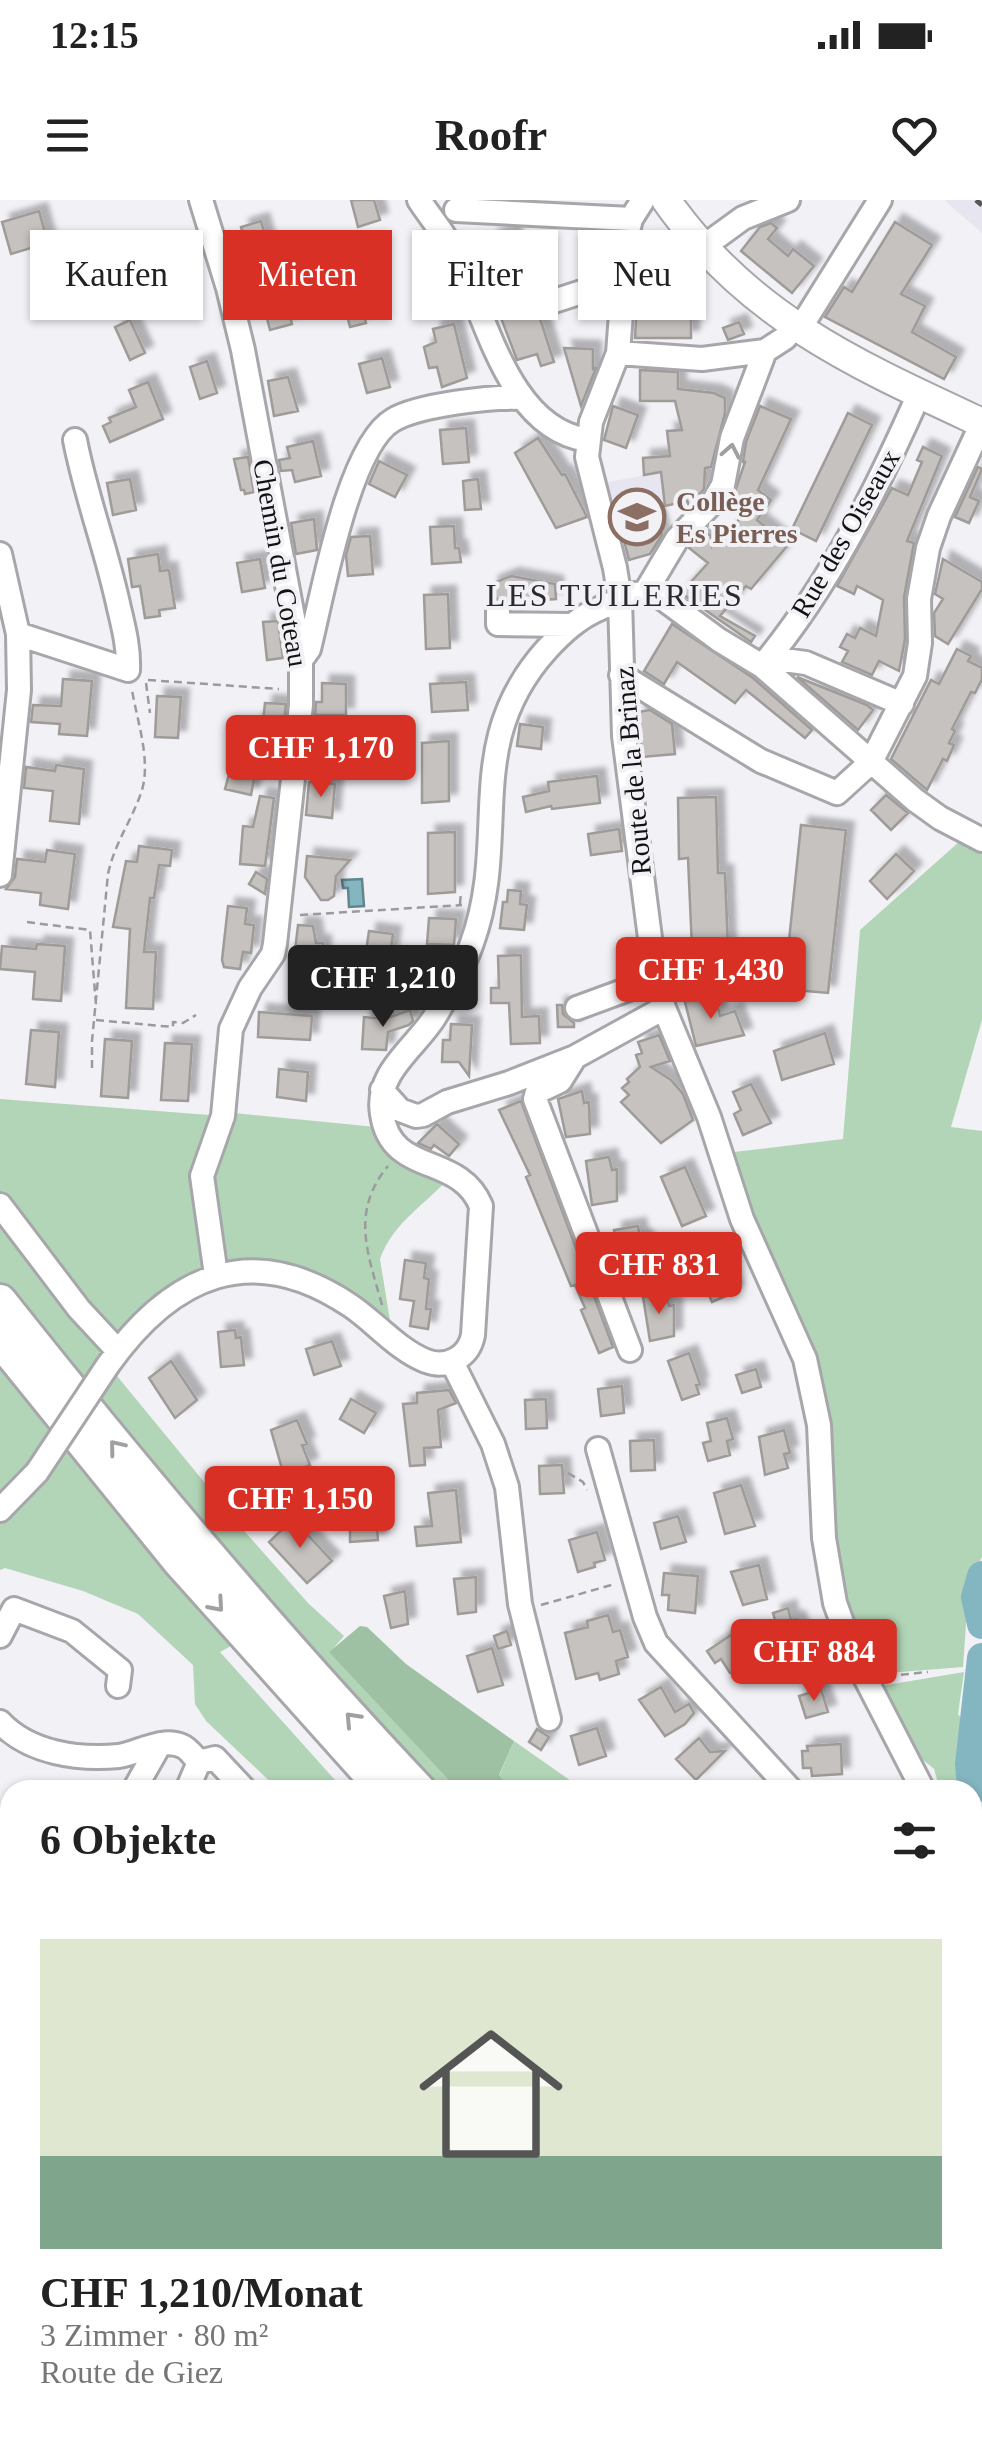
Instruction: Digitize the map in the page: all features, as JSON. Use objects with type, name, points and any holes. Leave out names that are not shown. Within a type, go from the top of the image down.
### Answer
[{"type":"highway","points":[[0,1301],[131,1465],[274,1634],[410,1780]]},
{"type":"highway","points":[[0,1340],[178,1560],[375,1780]]},
{"type":"main road","points":[[666,200],[690,230]]},
{"type":"main road","points":[[706,251],[720,267],[797,328],[982,423]]},
{"type":"street","name":"Chemin du Coteau","points":[[201,200],[243,350],[301,660],[301,705],[273,954],[250,988],[230,1029],[223,1116],[202,1176],[216,1276]]},
{"type":"street","points":[[419,200],[454,253],[522,398],[548,425],[588,440],[590,422],[618,353],[620,320]]},
{"type":"street","points":[[706,245],[743,218],[788,200]]},
{"type":"street","points":[[618,353],[702,359],[765,351],[797,328],[880,200]]},
{"type":"street","points":[[456,210],[637,210]]},
{"type":"street","points":[[646,592],[677,540],[714,501],[723,485],[732,438],[765,351]]},
{"type":"street","name":"Rue des Oiseaux","points":[[765,662],[860,518],[919,394]]},
{"type":"street","points":[[301,660],[309,649],[345,500],[382,429],[406,414],[481,399],[522,398]]},
{"type":"street","points":[[622,675],[761,761],[837,793],[871,762],[902,704],[918,661],[918,599],[932,535],[982,423]]},
{"type":"street","points":[[76,440],[83,479],[137,675]]},
{"type":"street","name":"Route de la Brinaz","points":[[588,440],[589,468],[620,599],[627,768],[656,979],[709,1117],[742,1219],[805,1359],[819,1425],[829,1575],[844,1632],[918,1780]]},
{"type":"street","points":[[0,554],[18,634],[16,737],[0,875]]},
{"type":"street","points":[[0,1510],[36,1472],[113,1358],[166,1301],[198,1281],[263,1272],[303,1280],[353,1307],[426,1361],[452,1362],[472,1343],[481,1206],[474,1190],[453,1173],[412,1160],[400,1152],[382,1116],[382,1090],[390,1073],[433,1019],[470,948],[488,882],[491,784],[498,735],[524,680],[571,625],[620,599],[646,592],[658,596],[719,640],[765,662],[871,762],[940,818],[982,840]]},
{"type":"street","points":[[498,612],[498,624],[571,625]]},
{"type":"street","points":[[18,634],[137,675]]},
{"type":"street","points":[[765,662],[806,663],[902,704]]},
{"type":"street","points":[[578,1008],[656,979]]},
{"type":"street","points":[[382,1090],[400,1110],[424,1115],[447,1102],[575,1057],[664,1008]]},
{"type":"street","points":[[575,1057],[560,1081],[537,1092],[534,1099],[630,1350]]},
{"type":"street","points":[[0,1206],[113,1358]]},
{"type":"street","points":[[452,1362],[497,1453],[508,1487],[520,1604],[549,1719]]},
{"type":"street","points":[[598,1449],[650,1630],[662,1652],[782,1780]]},
{"type":"street","points":[[0,1636],[14,1609],[72,1632],[120,1670],[118,1686]]},
{"type":"street","points":[[0,1722],[14,1737],[68,1756],[121,1756],[160,1744],[182,1746],[199,1762]]},
{"type":"street","points":[[140,1780],[160,1744]]},
{"type":"street","points":[[199,1762],[215,1758],[236,1780]]},
{"type":"street","points":[[191,1780],[199,1762]]},
{"type":"path","points":[[137,675],[291,690]]},
{"type":"path","points":[[137,675],[150,713]]},
{"type":"path","points":[[92,1068],[110,862],[145,779],[137,675]]},
{"type":"path","points":[[460,905],[461,892]]},
{"type":"path","points":[[279,912],[312,915],[470,905]]},
{"type":"path","points":[[27,922],[90,930],[97,1009]]},
{"type":"path","points":[[96,1020],[173,1027],[173,1022],[183,1024],[196,1014]]},
{"type":"path","points":[[384,1313],[365,1250],[364,1228],[374,1188],[400,1152]]},
{"type":"path","points":[[540,1605],[634,1578]]},
{"type":"path","points":[[866,1680],[928,1672]]},
{"type":"shaded area","points":[[945,200],[982,200],[982,233],[954,209]]},
{"type":"shaded area","name":"Collège Es Pierres","points":[[661,472],[668,515],[658,519],[666,550],[624,562],[604,483]]},
{"type":"green space","points":[[969,833],[982,840],[982,1020],[951,1127],[982,1131],[982,1557],[969,1582],[963,1667],[876,1674],[847,1609],[834,1534],[828,1413],[821,1374],[805,1325],[749,1211],[734,1152],[843,1139],[860,930]]},
{"type":"green space","points":[[0,1099],[223,1116],[234,1113],[386,1128],[453,1173],[394,1233],[380,1259],[393,1339],[320,1287],[216,1275],[108,1365],[246,1533],[308,1603],[344,1636],[330,1652],[449,1780],[432,1780],[275,1622],[220,1652],[335,1780],[268,1780],[206,1721],[195,1704],[193,1665],[138,1614],[83,1591],[5,1568],[0,1570]]},
{"type":"green space","points":[[360,1626],[367,1627],[406,1664],[514,1741],[499,1775],[503,1780],[449,1780],[329,1652]]},
{"type":"green space","points":[[964,1672],[958,1714],[966,1724],[962,1754],[966,1780],[937,1780],[881,1686]]},
{"type":"green space","points":[[514,1741],[570,1780],[502,1780],[499,1776]]},
{"type":"water","points":[[362,879],[364,906],[349,907],[348,888],[343,888],[342,880]]},
{"type":"building","points":[[351,200],[374,200],[380,220],[358,227]]},
{"type":"building","points":[[39,211],[44,230],[30,230],[30,248],[11,254],[2,222]]},
{"type":"building","points":[[261,221],[264,230],[242,230],[241,227]]},
{"type":"building","points":[[895,222],[932,245],[901,294],[925,306],[912,332],[956,357],[944,379],[825,317],[844,287],[852,292]]},
{"type":"building","points":[[771,223],[777,228],[768,239],[788,256],[793,249],[814,266],[792,293],[741,251],[760,227]]},
{"type":"building","points":[[130,320],[145,353],[130,360],[115,327]]},
{"type":"building","points":[[267,320],[291,320],[292,324],[270,330]]},
{"type":"building","points":[[348,320],[365,320],[366,323],[350,327]]},
{"type":"building","points":[[502,320],[541,320],[554,362],[541,366],[537,354],[517,360]]},
{"type":"building","points":[[636,320],[691,320],[691,338],[635,338]]},
{"type":"building","points":[[739,322],[744,334],[728,340],[723,328]]},
{"type":"building","points":[[454,324],[467,378],[442,387],[437,367],[429,368],[424,347],[436,342],[433,329]]},
{"type":"building","points":[[564,348],[593,349],[593,369],[596,368],[581,406]]},
{"type":"building","points":[[382,358],[390,387],[367,393],[359,364]]},
{"type":"building","points":[[207,361],[217,393],[200,399],[190,367]]},
{"type":"building","points":[[640,370],[678,372],[678,389],[725,398],[711,467],[705,468],[704,489],[689,506],[687,501],[665,506],[661,472],[644,475],[643,458],[670,456],[667,431],[682,430],[675,401],[640,401]]},
{"type":"building","points":[[288,377],[298,411],[274,416],[268,381]]},
{"type":"building","points":[[148,382],[163,419],[110,442],[103,426],[111,422],[109,418],[136,407],[129,390]]},
{"type":"building","points":[[613,406],[638,415],[626,448],[604,440]]},
{"type":"building","points":[[760,406],[791,419],[758,490],[771,500],[757,520],[788,545],[751,589],[746,586],[720,616],[755,636],[751,642],[681,593],[708,563],[689,548],[705,532],[711,536],[712,545],[715,538],[720,542],[738,521],[733,510],[738,504],[732,500],[745,462],[746,442]]},
{"type":"building","points":[[848,413],[872,425],[816,541],[792,529]]},
{"type":"building","points":[[466,428],[469,462],[443,464],[440,430]]},
{"type":"building","points":[[538,438],[565,474],[587,517],[556,528],[515,453]]},
{"type":"building","points":[[313,441],[321,476],[295,482],[292,470],[281,471],[279,460],[290,458],[287,447]]},
{"type":"building","points":[[923,447],[942,456],[907,541],[914,543],[904,597],[905,639],[899,671],[879,661],[872,675],[842,662],[848,651],[840,647],[847,634],[855,638],[860,628],[876,636],[883,600],[857,586],[854,594],[837,586],[892,488],[908,495],[922,462],[917,460]]},
{"type":"building","points":[[248,457],[254,492],[245,494],[234,459]]},
{"type":"building","points":[[379,461],[407,475],[395,497],[369,484]]},
{"type":"building","points":[[978,467],[982,469],[970,497],[979,501],[969,523],[955,517]]},
{"type":"building","points":[[130,479],[136,510],[113,515],[107,483]]},
{"type":"building","points":[[478,479],[481,509],[465,510],[463,481]]},
{"type":"building","points":[[642,518],[643,522],[657,518],[662,535],[650,554],[629,560],[621,529],[628,527],[627,522]]},
{"type":"building","points":[[314,519],[317,550],[296,554],[291,523]]},
{"type":"building","points":[[454,526],[455,548],[459,548],[461,562],[432,564],[430,527]]},
{"type":"building","points":[[370,536],[373,574],[348,576],[346,555],[351,537]]},
{"type":"building","points":[[158,554],[160,571],[169,570],[175,608],[159,610],[160,616],[145,618],[140,586],[132,587],[128,559]]},
{"type":"building","points":[[260,559],[265,588],[242,592],[237,563]]},
{"type":"building","points":[[943,559],[982,582],[982,589],[948,644],[935,636],[934,613],[943,599],[935,594]]},
{"type":"building","points":[[511,576],[555,584],[556,599],[525,601],[525,609],[512,609],[505,599],[492,599],[491,584]]},
{"type":"building","points":[[448,594],[450,648],[426,649],[424,595]]},
{"type":"building","points":[[278,621],[283,658],[267,660],[263,622]]},
{"type":"building","points":[[672,624],[753,678],[812,730],[805,738],[746,690],[735,703],[677,662],[664,684],[644,671]]},
{"type":"building","points":[[957,649],[982,668],[982,679],[952,729],[955,731],[949,743],[954,745],[947,761],[943,759],[927,790],[891,759],[931,680],[939,684]]},
{"type":"building","points":[[797,677],[867,705],[873,710],[858,730]]},
{"type":"building","points":[[63,679],[92,681],[87,736],[59,734],[60,724],[31,722],[33,705],[61,706]]},
{"type":"building","points":[[466,682],[468,710],[432,712],[430,684]]},
{"type":"building","points":[[322,683],[346,684],[346,715],[315,715],[316,702],[322,702]]},
{"type":"building","points":[[157,696],[181,697],[178,738],[155,737]]},
{"type":"building","points":[[265,703],[286,704],[282,739],[254,737],[256,721],[263,721]]},
{"type":"building","points":[[650,710],[672,724],[675,754],[642,757],[638,712]]},
{"type":"building","points":[[520,724],[543,727],[541,749],[517,746]]},
{"type":"building","points":[[449,741],[449,801],[422,803],[422,743]]},
{"type":"building","points":[[56,765],[84,769],[79,824],[50,821],[53,791],[24,788],[26,767],[55,771]]},
{"type":"building","points":[[231,767],[256,769],[251,795],[225,789]]},
{"type":"building","points":[[597,776],[600,803],[526,812],[523,797],[549,791],[548,782]]},
{"type":"building","points":[[309,782],[335,784],[332,818],[306,815]]},
{"type":"building","points":[[886,795],[908,813],[891,830],[871,810]]},
{"type":"building","points":[[260,796],[274,798],[265,866],[240,864],[243,826],[253,827]]},
{"type":"building","points":[[716,797],[718,873],[725,873],[728,948],[692,949],[688,858],[679,859],[678,798]]},
{"type":"building","points":[[801,825],[846,830],[828,993],[784,989]]},
{"type":"building","points":[[619,829],[622,851],[591,855],[588,834]]},
{"type":"building","points":[[455,832],[455,892],[428,894],[428,833]]},
{"type":"building","points":[[139,846],[172,850],[170,866],[159,865],[154,898],[150,898],[144,952],[156,952],[153,1009],[126,1008],[130,929],[113,927],[126,861],[137,862]]},
{"type":"building","points":[[47,850],[75,854],[68,909],[40,905],[41,893],[6,889],[15,877],[17,859],[45,862]]},
{"type":"building","points":[[896,854],[914,871],[887,899],[870,881]]},
{"type":"building","points":[[307,856],[350,860],[336,876],[334,896],[328,900],[321,900],[305,877]]},
{"type":"building","points":[[256,872],[267,879],[265,894],[249,884]]},
{"type":"building","points":[[508,890],[521,891],[520,904],[527,905],[524,930],[500,928]]},
{"type":"building","points":[[228,906],[247,908],[245,924],[254,925],[251,953],[243,952],[240,969],[224,967],[222,960]]},
{"type":"building","points":[[429,918],[456,919],[454,945],[427,944]]},
{"type":"building","points":[[298,925],[313,926],[316,943],[323,943],[322,971],[313,970],[307,986],[291,985]]},
{"type":"building","points":[[369,931],[393,934],[388,971],[377,970],[365,958]]},
{"type":"building","points":[[37,944],[65,946],[61,1001],[33,999],[35,972],[0,969],[2,946],[36,949]]},
{"type":"building","points":[[521,955],[522,1017],[539,1016],[540,1043],[511,1044],[509,1003],[491,1003],[491,988],[499,988],[498,956]]},
{"type":"building","points":[[699,995],[701,1003],[716,999],[720,1016],[735,1011],[744,1035],[696,1046],[684,998]]},
{"type":"building","points":[[557,1005],[562,1005],[563,1014],[574,1027],[558,1027]]},
{"type":"building","points":[[410,1010],[413,1021],[388,1032],[386,1050],[362,1049],[364,1017],[385,1019]]},
{"type":"building","points":[[259,1012],[312,1016],[310,1040],[258,1037]]},
{"type":"building","points":[[451,1024],[472,1025],[469,1076],[459,1062],[442,1062],[443,1040],[450,1040]]},
{"type":"building","points":[[31,1030],[59,1032],[55,1087],[26,1084]]},
{"type":"building","points":[[825,1033],[834,1064],[782,1080],[774,1051]]},
{"type":"building","points":[[659,1035],[670,1061],[651,1067],[683,1094],[693,1120],[661,1143],[621,1102],[629,1095],[622,1088],[640,1067],[636,1055],[642,1053],[638,1042]]},
{"type":"building","points":[[105,1039],[132,1041],[128,1098],[101,1096]]},
{"type":"building","points":[[165,1043],[192,1044],[188,1101],[161,1100]]},
{"type":"building","points":[[279,1069],[308,1072],[306,1101],[277,1097]]},
{"type":"building","points":[[751,1084],[771,1123],[743,1135],[734,1114],[741,1110],[733,1092]]},
{"type":"building","points":[[582,1091],[584,1103],[589,1102],[590,1134],[566,1137],[558,1099]]},
{"type":"building","points":[[521,1101],[613,1347],[599,1353],[581,1310],[585,1308],[575,1285],[571,1286],[526,1177],[530,1175],[499,1110]]},
{"type":"building","points":[[437,1124],[459,1144],[449,1156],[434,1145],[431,1149],[418,1143]]},
{"type":"building","points":[[609,1157],[612,1170],[617,1169],[617,1201],[592,1205],[586,1161]]},
{"type":"building","points":[[685,1167],[706,1216],[682,1226],[661,1177]]},
{"type":"building","points":[[638,1226],[640,1238],[645,1238],[646,1269],[621,1273],[614,1230]]},
{"type":"building","points":[[717,1248],[735,1292],[712,1302],[693,1258]]},
{"type":"building","points":[[405,1260],[426,1263],[426,1309],[431,1309],[428,1329],[410,1326],[414,1301],[400,1299]]},
{"type":"building","points":[[666,1293],[669,1306],[674,1305],[674,1336],[650,1341],[643,1297]]},
{"type":"building","points":[[235,1330],[236,1338],[241,1337],[244,1365],[221,1367],[218,1332]]},
{"type":"building","points":[[332,1341],[341,1366],[314,1375],[306,1349]]},
{"type":"building","points":[[689,1353],[700,1384],[696,1385],[699,1394],[682,1400],[668,1361]]},
{"type":"building","points":[[171,1361],[197,1400],[175,1418],[149,1378]]},
{"type":"building","points":[[756,1369],[761,1387],[742,1393],[736,1375]]},
{"type":"building","points":[[622,1386],[624,1413],[601,1416],[598,1389]]},
{"type":"building","points":[[449,1390],[456,1403],[438,1410],[441,1447],[424,1448],[425,1465],[410,1466],[403,1404],[417,1403],[417,1393]]},
{"type":"building","points":[[351,1399],[376,1413],[364,1433],[340,1419]]},
{"type":"building","points":[[546,1399],[547,1428],[526,1429],[525,1400]]},
{"type":"building","points":[[727,1418],[733,1439],[727,1441],[730,1455],[708,1461],[703,1443],[711,1441],[707,1423]]},
{"type":"building","points":[[297,1420],[310,1465],[284,1476],[271,1430]]},
{"type":"building","points":[[784,1430],[790,1453],[784,1454],[788,1468],[765,1475],[759,1437]]},
{"type":"building","points":[[654,1440],[655,1470],[631,1471],[630,1441]]},
{"type":"building","points":[[562,1465],[564,1493],[540,1494],[539,1466]]},
{"type":"building","points":[[741,1485],[755,1526],[725,1534],[714,1493]]},
{"type":"building","points":[[456,1490],[461,1542],[417,1546],[415,1527],[432,1526],[428,1493]]},
{"type":"building","points":[[378,1492],[378,1540],[350,1542],[350,1495]]},
{"type":"building","points":[[678,1516],[686,1542],[661,1549],[654,1523]]},
{"type":"building","points":[[293,1519],[332,1561],[307,1583],[269,1542]]},
{"type":"building","points":[[597,1532],[605,1560],[578,1572],[569,1540]]},
{"type":"building","points":[[759,1565],[767,1599],[743,1605],[731,1572]]},
{"type":"building","points":[[664,1573],[698,1576],[695,1613],[668,1610],[669,1595],[662,1595]]},
{"type":"building","points":[[476,1577],[476,1612],[458,1614],[454,1579]]},
{"type":"building","points":[[405,1591],[408,1624],[391,1628],[384,1596]]},
{"type":"building","points":[[788,1608],[791,1620],[797,1619],[809,1654],[787,1661],[773,1613]]},
{"type":"building","points":[[608,1615],[613,1632],[620,1630],[628,1657],[616,1661],[619,1674],[600,1680],[598,1673],[576,1679],[565,1633],[588,1627],[587,1621]]},
{"type":"building","points":[[507,1631],[511,1645],[498,1649],[494,1636]]},
{"type":"building","points":[[737,1631],[759,1664],[742,1676],[730,1673],[721,1659],[715,1663],[707,1651]]},
{"type":"building","points":[[492,1648],[503,1685],[478,1692],[467,1656]]},
{"type":"building","points":[[661,1687],[675,1712],[689,1704],[694,1713],[685,1724],[665,1736],[639,1700]]},
{"type":"building","points":[[821,1689],[828,1712],[806,1718],[799,1696]]},
{"type":"building","points":[[597,1728],[606,1756],[579,1765],[571,1736]]},
{"type":"building","points":[[537,1729],[549,1737],[541,1750],[529,1742]]},
{"type":"building","points":[[699,1738],[710,1752],[725,1751],[696,1780],[676,1759]]},
{"type":"building","points":[[841,1744],[842,1774],[812,1776],[811,1768],[803,1768],[802,1751],[808,1751],[807,1746]]},
{"type":"waterway","points":[[982,1576],[976,1597],[982,1624]]},
{"type":"waterway","points":[[971,1780],[982,1658]]},
{"type":"railway","points":[[976,200],[982,205]]},
{"type":"place","name":"Collège Es Pierres","points":[[637,517]]},
{"type":"district","name":"LES TUILERIES","points":[[615,595]]}]
